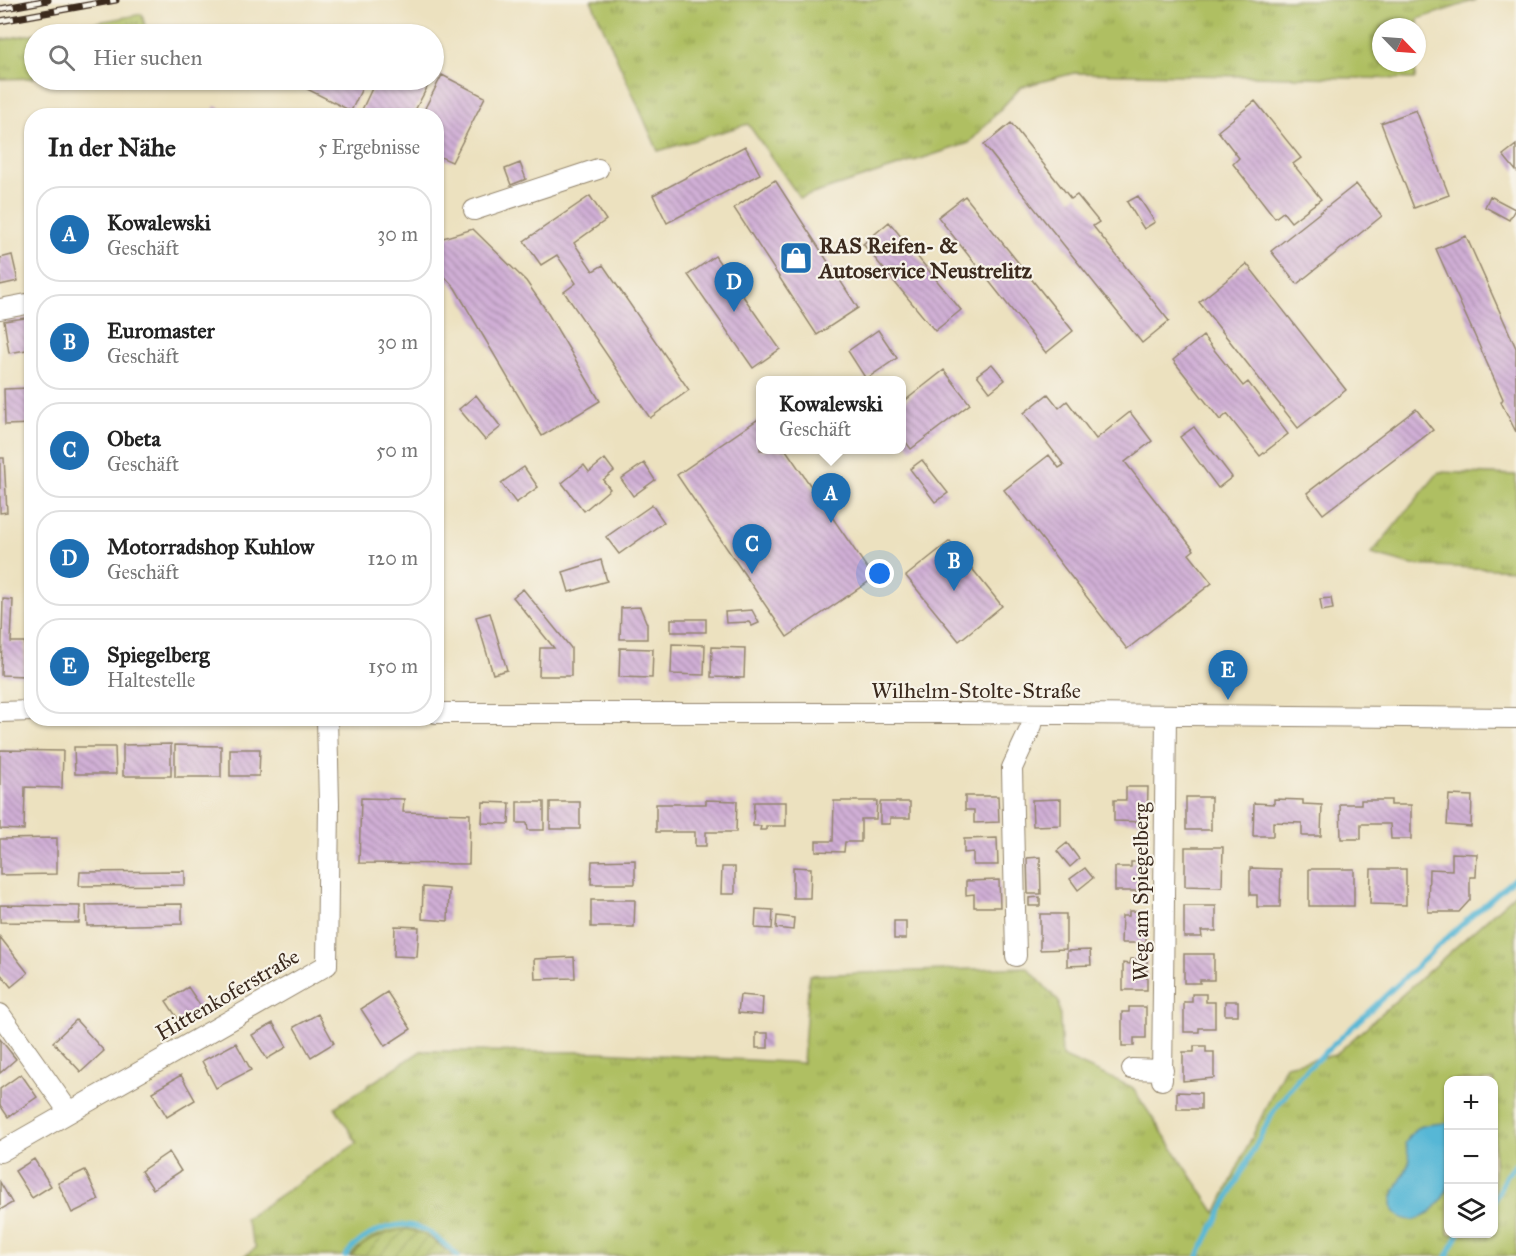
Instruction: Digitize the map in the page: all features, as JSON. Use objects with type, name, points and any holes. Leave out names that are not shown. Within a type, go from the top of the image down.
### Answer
[{"type":"street","points":[[474,210],[598,169]]},
{"type":"street","points":[[0,309],[24,304]]},
{"type":"street","points":[[0,712],[24,711]]},
{"type":"street","name":"Wilhelm-Stolte-Straße","points":[[444,713],[1516,718]]},
{"type":"street","points":[[1016,956],[1012,768],[1032,725],[1033,714]]},
{"type":"street","name":"Weg am Spiegelberg","points":[[1132,1069],[1163,1075],[1166,715]]},
{"type":"street","name":"Hittenkoferstraße","points":[[0,1152],[327,965],[327,726]]},
{"type":"street","points":[[0,1014],[69,1112]]},
{"type":"green space","points":[[591,0],[1476,0],[1421,18],[1372,18],[1372,72],[1415,72],[1415,79],[1074,73],[1021,87],[969,143],[800,198],[748,124],[658,151]]},
{"type":"green space","points":[[142,14],[144,24],[87,24]]},
{"type":"green space","points":[[24,36],[24,78],[0,79],[0,40]]},
{"type":"green space","points":[[1439,472],[1516,475],[1516,570],[1412,565],[1371,554]]},
{"type":"green space","points":[[1516,893],[1516,1256],[453,1256],[433,1239],[350,1256],[244,1256],[256,1248],[245,1219],[357,1143],[335,1107],[421,1051],[600,1052],[803,1063],[809,975],[1027,967],[1059,1002],[1062,1056],[1132,1087],[1216,1213],[1286,1065],[1335,1055]]},
{"type":"green space","points":[[407,1229],[431,1239],[453,1256],[350,1256],[376,1237]]},
{"type":"water","points":[[1444,1123],[1444,1194],[1435,1207],[1421,1218],[1405,1219],[1395,1212],[1392,1202],[1410,1159],[1405,1144],[1413,1132],[1421,1126]]},
{"type":"building","points":[[444,76],[485,97],[452,162],[444,158],[444,108],[425,108],[434,90],[444,90]]},
{"type":"building","points":[[309,90],[361,90],[352,108],[345,108]]},
{"type":"building","points":[[371,90],[426,90],[416,108],[363,108]]},
{"type":"building","points":[[1255,101],[1301,158],[1293,164],[1321,199],[1291,222],[1283,212],[1275,218],[1233,164],[1239,158],[1218,131]]},
{"type":"building","points":[[1416,110],[1449,195],[1414,208],[1381,123]]},
{"type":"building","points":[[1011,123],[1071,199],[1077,195],[1099,222],[1093,226],[1169,321],[1142,343],[984,145]]},
{"type":"building","points":[[1516,145],[1516,171],[1503,155]]},
{"type":"building","points":[[745,146],[760,174],[667,223],[653,195]]},
{"type":"building","points":[[520,163],[526,179],[511,185],[505,169]]},
{"type":"building","name":"RAS Reifen- & Autoservice Neustrelitz","points":[[775,180],[858,308],[817,335],[734,208]]},
{"type":"building","points":[[1356,184],[1382,216],[1297,284],[1271,251]]},
{"type":"building","points":[[590,196],[606,220],[574,243],[593,271],[603,265],[689,390],[650,418],[564,292],[576,283],[557,255],[541,265],[524,241]]},
{"type":"building","points":[[965,196],[1073,331],[1046,353],[938,217]]},
{"type":"building","points":[[1138,196],[1155,222],[1144,229],[1127,202]]},
{"type":"building","points":[[1490,196],[1515,209],[1509,220],[1485,207]]},
{"type":"building","points":[[889,222],[961,310],[935,331],[863,244]]},
{"type":"building","points":[[473,229],[526,281],[600,401],[542,436],[455,288],[444,276],[444,238]]},
{"type":"building","points":[[1466,236],[1516,348],[1516,432],[1436,249]]},
{"type":"building","points":[[12,255],[18,281],[0,285],[0,258]]},
{"type":"building","points":[[715,256],[780,349],[753,368],[688,275]]},
{"type":"building","points":[[1247,264],[1346,390],[1298,428],[1199,302]]},
{"type":"building","points":[[24,318],[24,350],[9,353],[4,321]]},
{"type":"building","points":[[878,330],[897,358],[870,376],[864,376],[848,351]]},
{"type":"building","points":[[1203,336],[1243,386],[1248,382],[1288,434],[1260,456],[1227,414],[1220,420],[1173,360]]},
{"type":"building","points":[[992,364],[1005,380],[990,392],[977,375]]},
{"type":"building","points":[[944,370],[970,404],[911,449],[906,442],[906,400]]},
{"type":"building","points":[[24,388],[24,424],[5,425],[4,389]]},
{"type":"building","points":[[1048,394],[1059,408],[1067,401],[1096,439],[1130,412],[1152,441],[1125,462],[1194,550],[1189,554],[1212,583],[1127,649],[1004,490],[1049,455],[1059,468],[1064,465],[1024,413]]},
{"type":"building","points":[[476,395],[501,427],[485,440],[459,409]]},
{"type":"building","points":[[1416,409],[1433,430],[1323,514],[1307,493]]},
{"type":"building","points":[[756,421],[756,454],[789,454],[874,578],[787,637],[677,475]]},
{"type":"building","points":[[1194,427],[1232,477],[1218,488],[1180,437]]},
{"type":"building","points":[[0,458],[4,458],[7,512],[0,513]]},
{"type":"building","points":[[605,459],[614,471],[603,480],[610,489],[584,511],[562,483],[584,465],[589,472]]},
{"type":"building","points":[[922,460],[948,493],[935,502],[910,469]]},
{"type":"building","points":[[644,463],[655,480],[633,496],[621,479]]},
{"type":"building","points":[[524,467],[538,487],[516,503],[501,483]]},
{"type":"building","points":[[652,505],[664,522],[619,554],[606,537]]},
{"type":"building","points":[[950,541],[1002,606],[959,641],[906,576]]},
{"type":"building","points":[[601,560],[607,581],[569,592],[563,572]]},
{"type":"building","points":[[523,589],[571,648],[571,676],[539,676],[540,648],[554,648],[513,597]]},
{"type":"building","points":[[1331,598],[1333,609],[1322,611],[1320,599]]},
{"type":"building","points":[[3,599],[13,600],[11,642],[24,642],[24,676],[1,675]]},
{"type":"building","points":[[640,607],[647,624],[647,639],[620,639],[621,608]]},
{"type":"building","points":[[752,610],[759,623],[752,626],[749,622],[726,623],[725,612]]},
{"type":"building","points":[[490,613],[507,670],[493,674],[476,617]]},
{"type":"building","points":[[671,619],[706,619],[706,632],[671,632]]},
{"type":"building","points":[[672,644],[705,645],[704,675],[671,674]]},
{"type":"building","points":[[712,647],[745,648],[744,678],[711,677]]},
{"type":"building","points":[[620,648],[653,649],[652,678],[619,677]]},
{"type":"building","points":[[171,744],[171,776],[123,776],[123,745]]},
{"type":"building","points":[[175,745],[221,746],[221,777],[175,777]]},
{"type":"building","points":[[74,747],[115,747],[116,774],[75,774]]},
{"type":"building","points":[[230,749],[260,749],[259,776],[230,776]]},
{"type":"building","points":[[0,750],[63,751],[62,788],[25,787],[24,830],[0,829]]},
{"type":"building","points":[[1126,787],[1148,787],[1147,822],[1114,821],[1114,800],[1126,800]]},
{"type":"building","points":[[1449,795],[1472,796],[1471,827],[1447,825]]},
{"type":"building","points":[[965,796],[998,796],[999,822],[974,823],[974,810],[965,810]]},
{"type":"building","points":[[1186,797],[1211,797],[1211,830],[1186,830]]},
{"type":"building","points":[[361,798],[404,799],[403,812],[470,814],[469,864],[359,863]]},
{"type":"building","points":[[1061,799],[1061,825],[1033,826],[1032,800]]},
{"type":"building","points":[[1274,799],[1303,800],[1303,804],[1322,805],[1321,836],[1302,836],[1302,823],[1273,822],[1273,836],[1253,836],[1254,803],[1274,804]]},
{"type":"building","points":[[706,800],[737,801],[736,832],[706,832],[706,846],[695,846],[695,832],[656,832],[656,804],[706,804]]},
{"type":"building","points":[[1361,800],[1391,800],[1391,805],[1411,805],[1411,839],[1391,839],[1390,824],[1361,824],[1361,839],[1341,839],[1340,804],[1361,804]]},
{"type":"building","points":[[834,801],[877,801],[876,819],[861,819],[861,842],[845,842],[844,852],[816,851],[816,841],[833,841]]},
{"type":"building","points":[[483,802],[510,803],[509,824],[482,823]]},
{"type":"building","points":[[517,802],[544,802],[544,830],[528,830],[527,823],[517,823]]},
{"type":"building","points":[[550,802],[580,802],[580,829],[550,829]]},
{"type":"building","points":[[754,802],[786,802],[786,826],[766,826],[766,830],[760,830],[761,826],[753,826]]},
{"type":"building","points":[[880,802],[910,802],[910,818],[890,818],[890,824],[880,824]]},
{"type":"building","points":[[57,838],[57,874],[0,875],[0,839]]},
{"type":"building","points":[[997,838],[998,865],[973,865],[973,852],[964,853],[964,839]]},
{"type":"building","points":[[1067,843],[1079,859],[1070,867],[1057,851]]},
{"type":"building","points":[[1185,847],[1223,847],[1222,887],[1185,886]]},
{"type":"building","points":[[1452,853],[1477,854],[1476,877],[1470,877],[1470,900],[1459,912],[1428,912],[1429,869],[1452,870]]},
{"type":"building","points":[[1040,857],[1041,894],[1028,894],[1027,858]]},
{"type":"building","points":[[635,860],[635,884],[591,884],[592,861]]},
{"type":"building","points":[[1131,862],[1147,862],[1147,891],[1115,891],[1115,867],[1131,867]]},
{"type":"building","points":[[722,867],[735,867],[735,894],[721,894]]},
{"type":"building","points":[[793,867],[811,868],[810,898],[793,898]]},
{"type":"building","points":[[1085,868],[1093,878],[1078,890],[1070,879]]},
{"type":"building","points":[[1250,868],[1281,869],[1280,907],[1257,907],[1257,895],[1250,895]]},
{"type":"building","points":[[1309,869],[1354,869],[1354,906],[1309,906]]},
{"type":"building","points":[[1371,869],[1406,869],[1406,905],[1370,904]]},
{"type":"building","points":[[185,871],[185,885],[79,886],[80,872]]},
{"type":"building","points":[[999,880],[1000,907],[974,907],[974,894],[966,895],[966,881]]},
{"type":"building","points":[[423,887],[449,889],[448,921],[422,919]]},
{"type":"building","points":[[1040,897],[1040,906],[1029,906],[1029,898]]},
{"type":"building","points":[[591,900],[635,900],[634,927],[591,927]]},
{"type":"building","points":[[182,904],[182,924],[87,926],[86,905]]},
{"type":"building","points":[[0,905],[80,906],[79,923],[0,922]]},
{"type":"building","points":[[1184,906],[1216,906],[1216,931],[1201,931],[1202,937],[1184,937]]},
{"type":"building","points":[[756,909],[773,910],[772,929],[755,928]]},
{"type":"building","points":[[1129,911],[1146,911],[1146,943],[1121,943],[1122,916],[1129,916]]},
{"type":"building","points":[[1040,914],[1066,914],[1066,949],[1040,950]]},
{"type":"building","points":[[777,916],[794,918],[793,930],[776,928]]},
{"type":"building","points":[[894,921],[906,921],[906,939],[894,939]]},
{"type":"building","points":[[395,926],[419,927],[417,957],[394,956]]},
{"type":"building","points":[[0,937],[28,973],[11,987],[0,973]]},
{"type":"building","points":[[1090,950],[1091,965],[1067,966],[1067,951]]},
{"type":"building","points":[[1184,954],[1214,954],[1214,980],[1184,983]]},
{"type":"building","points":[[574,957],[575,978],[535,979],[534,959]]},
{"type":"building","points":[[1131,959],[1147,959],[1147,990],[1123,990],[1123,963],[1130,964]]},
{"type":"building","points":[[188,987],[202,1008],[180,1022],[166,1001]]},
{"type":"building","points":[[387,992],[411,1029],[385,1046],[361,1009]]},
{"type":"building","points":[[1192,994],[1206,994],[1206,1002],[1215,1002],[1215,1028],[1199,1028],[1199,1032],[1184,1032],[1184,1002],[1192,1002]]},
{"type":"building","points":[[740,995],[763,997],[762,1015],[738,1013]]},
{"type":"building","points":[[1225,1001],[1238,1001],[1238,1015],[1225,1015]]},
{"type":"building","points":[[1129,1007],[1146,1007],[1146,1038],[1134,1038],[1134,1046],[1122,1046],[1122,1012],[1129,1012]]},
{"type":"building","points":[[318,1014],[334,1043],[311,1057],[294,1027]]},
{"type":"building","points":[[76,1020],[104,1051],[81,1072],[53,1042]]},
{"type":"building","points":[[273,1023],[287,1047],[267,1059],[252,1035]]},
{"type":"building","points":[[756,1033],[768,1033],[768,1048],[756,1048]]},
{"type":"building","points":[[0,1039],[16,1059],[0,1073]]},
{"type":"building","points":[[236,1043],[251,1070],[216,1088],[202,1061]]},
{"type":"building","points":[[1194,1046],[1206,1046],[1206,1052],[1214,1052],[1214,1078],[1183,1081],[1183,1052],[1194,1052]]},
{"type":"building","points":[[21,1074],[37,1097],[8,1117],[0,1105],[0,1089]]},
{"type":"building","points":[[181,1075],[195,1100],[167,1117],[152,1092]]},
{"type":"building","points":[[1177,1092],[1201,1093],[1201,1109],[1177,1109]]},
{"type":"building","points":[[169,1152],[181,1171],[153,1189],[141,1171]]},
{"type":"building","points":[[34,1159],[51,1186],[32,1198],[15,1171]]},
{"type":"building","points":[[85,1170],[99,1200],[72,1213],[58,1183]]},
{"type":"building","points":[[0,1182],[12,1203],[0,1210]]},
{"type":"waterway","points":[[1198,1256],[1273,1112],[1299,1077],[1450,935],[1516,877]]},
{"type":"waterway","points":[[1498,1193],[1506,1175],[1516,1164]]},
{"type":"waterway","points":[[345,1256],[370,1234],[392,1226],[403,1225],[425,1230],[458,1256]]},
{"type":"waterway","points":[[1447,1256],[1457,1238]]},
{"type":"railway","points":[[0,9],[48,0]]},
{"type":"railway","points":[[0,21],[116,0]]},
{"type":"place","name":"RAS Reifen- & Autoservice Neustrelitz","points":[[796,258]]},
{"type":"place","name":"Motorradshop Kuhlow","points":[[734,312]]},
{"type":"place","name":"Kowalewski","points":[[831,523]]},
{"type":"place","name":"Obeta","points":[[752,574]]},
{"type":"place","name":"Euromaster","points":[[954,591]]},
{"type":"place","name":"Spiegelberg","points":[[1228,700]]}]
